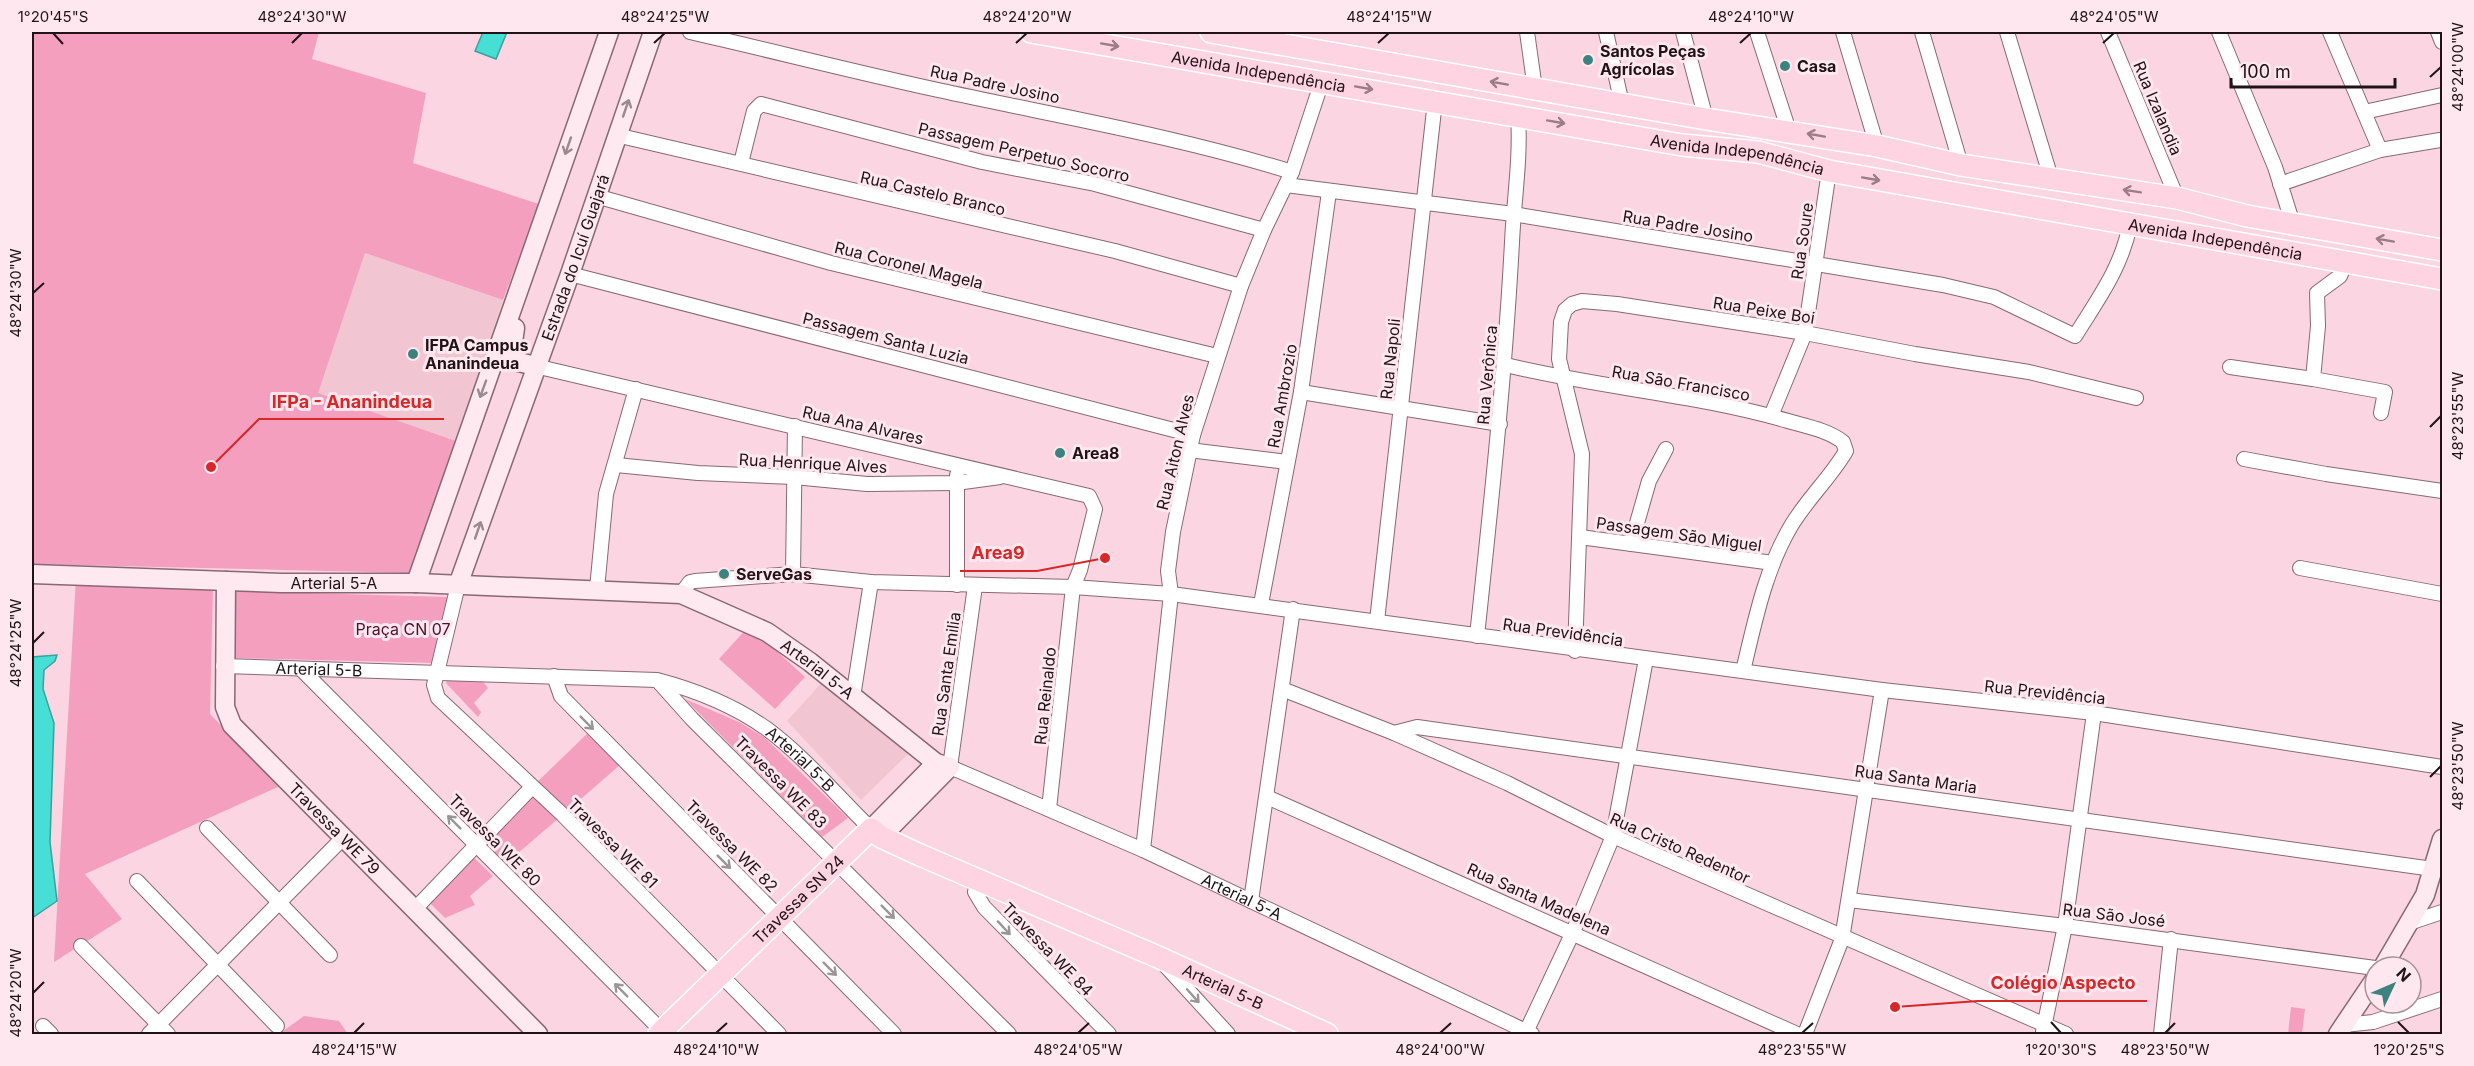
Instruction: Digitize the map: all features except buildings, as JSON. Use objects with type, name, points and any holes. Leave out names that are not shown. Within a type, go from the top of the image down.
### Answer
[{"type":"main road","points":[[416,583],[609,32]]},
{"type":"main road","name":"Estrada do Icuí Guajará","points":[[458,585],[570,274],[652,32]]},
{"type":"main road","name":"Avenida Independência","points":[[1031,32],[1682,145],[1758,152],[1829,171],[2442,279]]},
{"type":"main road","name":"Avenida Independência","points":[[1211,32],[1275,37],[1535,89],[1877,146],[1960,165],[2177,198],[2247,216],[2442,250]]},
{"type":"main road","points":[[2243,244],[2247,216]]},
{"type":"main road","points":[[507,321],[517,330],[510,349],[511,357],[515,361],[535,366]]},
{"type":"main road","name":"Arterial 5-A","points":[[32,574],[226,581],[416,583],[681,594],[767,632],[943,765]]},
{"type":"main road","name":"Travessa WE 79","points":[[226,581],[225,712],[232,725],[538,1035]]},
{"type":"main road","name":"Travessa SN 24","points":[[666,1034],[726,981],[943,765]]},
{"type":"main road","name":"Arterial 5-B","points":[[876,833],[978,880],[1158,957],[1327,1035]]},
{"type":"main road","points":[[2390,955],[2425,895],[2442,839]]},
{"type":"main road","points":[[2341,1030],[2363,997]]},
{"type":"street","name":"Rua Padre Josino","points":[[690,32],[939,90],[1102,123],[1230,153],[1293,172]]},
{"type":"street","points":[[1527,32],[1535,89]]},
{"type":"street","points":[[1606,32],[1622,104]]},
{"type":"street","points":[[1683,32],[1706,119]]},
{"type":"street","points":[[1757,32],[1789,131]]},
{"type":"street","points":[[1843,32],[1877,146]]},
{"type":"street","points":[[1922,32],[1960,165]]},
{"type":"street","points":[[2007,32],[2051,178]]},
{"type":"street","name":"Rua Izalandia","points":[[2108,32],[2177,198]]},
{"type":"street","points":[[2219,32],[2280,184],[2293,224]]},
{"type":"street","points":[[2330,32],[2380,150]]},
{"type":"street","points":[[2438,32],[2442,42]]},
{"type":"street","name":"Rua Aiton Alves","points":[[1143,850],[1171,594],[1168,571],[1189,450],[1241,286],[1264,230],[1293,172],[1322,81]]},
{"type":"street","points":[[2364,112],[2442,95]]},
{"type":"street","name":"Rua Napoli","points":[[1377,621],[1435,101]]},
{"type":"street","name":"Passagem Perpetuo Socorro","points":[[741,163],[754,111],[761,104],[982,162],[1105,187],[1264,230]]},
{"type":"street","name":"Rua Verônica","points":[[1477,636],[1506,365],[1513,214],[1521,145],[1518,115]]},
{"type":"street","name":"Rua Castelo Branco","points":[[616,135],[1181,267],[1241,286]]},
{"type":"street","points":[[2280,184],[2380,150],[2440,140]]},
{"type":"street","name":"Rua Soure","points":[[1771,416],[1805,333],[1829,171]]},
{"type":"street","name":"Rua Padre Josino","points":[[1286,185],[1513,214],[1979,292],[2074,336],[2116,270],[2125,248],[2130,224]]},
{"type":"street","name":"Rua Ambrozio","points":[[1261,604],[1301,392],[1329,192]]},
{"type":"street","name":"Rua Coronel Magela","points":[[596,196],[831,263],[1217,356]]},
{"type":"street","points":[[2313,379],[2318,326],[2317,293],[2340,276],[2346,262]]},
{"type":"street","name":"Passagem Santa Luzia","points":[[570,274],[1193,435]]},
{"type":"street","name":"Rua Peixe Boi","points":[[1575,651],[1582,454],[1559,359],[1561,322],[1565,310],[1582,301],[1617,304],[1805,333],[2029,372],[2136,398]]},
{"type":"street","name":"Rua São Francisco","points":[[1506,365],[1565,380],[1689,399],[1771,416],[1839,438],[1846,446],[1843,456],[1791,526],[1773,563]]},
{"type":"street","name":"Rua Ana Alvares","points":[[535,366],[1083,493],[1093,501],[1095,509],[1080,570],[1073,587]]},
{"type":"street","points":[[2230,367],[2385,392],[2381,413]]},
{"type":"street","points":[[597,589],[606,494],[636,389]]},
{"type":"street","points":[[1301,392],[1500,424]]},
{"type":"street","points":[[793,574],[795,426]]},
{"type":"street","points":[[1631,544],[1649,481],[1666,449]]},
{"type":"street","points":[[1189,450],[1287,462]]},
{"type":"street","points":[[2244,459],[2442,491]]},
{"type":"street","points":[[957,585],[956,483],[958,464]]},
{"type":"street","name":"Rua Henrique Alves","points":[[616,465],[867,484],[956,483],[1008,476]]},
{"type":"street","name":"Passagem São Miguel","points":[[1580,537],[1773,563]]},
{"type":"street","points":[[1743,671],[1757,610],[1773,563]]},
{"type":"street","points":[[2300,568],[2442,594]]},
{"type":"street","name":"Rua Previdência","points":[[681,594],[690,582],[695,581],[793,574],[871,582],[1073,587],[1171,594],[1261,604],[1575,651],[1881,690],[2094,713],[2442,767]]},
{"type":"street","points":[[853,697],[871,582]]},
{"type":"street","points":[[437,673],[458,585]]},
{"type":"street","name":"Rua Santa Emilia","points":[[943,765],[975,586]]},
{"type":"street","name":"Rua Reinaldo","points":[[1049,809],[1073,587]]},
{"type":"street","points":[[1251,901],[1293,609]]},
{"type":"street","points":[[1529,1033],[1613,836],[1646,659]]},
{"type":"street","name":"Arterial 5-B","points":[[224,666],[657,680],[713,699],[766,728],[876,833]]},
{"type":"street","name":"Travessa WE 80","points":[[301,669],[666,1034]]},
{"type":"street","name":"Travessa WE 81","points":[[437,673],[434,685],[438,698],[532,787],[779,1035]]},
{"type":"street","name":"Travessa WE 82","points":[[554,676],[561,696],[894,1035]]},
{"type":"street","name":"Travessa WE 83","points":[[657,680],[692,719],[1009,1035]]},
{"type":"street","name":"Rua Cristo Redentor","points":[[1282,689],[1394,733],[1506,783],[1613,836],[2043,1030],[2066,1035]]},
{"type":"street","points":[[1805,1035],[1842,939],[1881,690]]},
{"type":"street","points":[[2043,1030],[2065,926],[2094,713]]},
{"type":"street","name":"Rua Santa Maria","points":[[1394,733],[1417,727],[2433,869]]},
{"type":"street","name":"Arterial 5-A","points":[[943,765],[1143,850],[1529,1033]]},
{"type":"street","points":[[414,910],[532,787]]},
{"type":"street","name":"Rua Santa Madelena","points":[[1267,797],[1573,932],[1797,1035]]},
{"type":"street","points":[[207,828],[330,955]]},
{"type":"street","points":[[81,946],[159,1031],[219,965],[343,838]]},
{"type":"street","name":"Travessa WE 84","points":[[978,880],[975,892],[984,907],[1109,1035]]},
{"type":"street","points":[[137,881],[277,1026]]},
{"type":"street","name":"Rua São José","points":[[1849,900],[2171,939],[2363,966]]},
{"type":"street","points":[[2409,923],[2442,912]]},
{"type":"street","points":[[2161,1035],[2171,939]]},
{"type":"street","points":[[1158,957],[1228,1035]]},
{"type":"street","points":[[2341,1030],[2442,999]]},
{"type":"shaded area","points":[[365,253],[503,300],[456,441],[317,393]]},
{"type":"shaded area","points":[[826,678],[910,752],[861,800],[787,721]]},
{"type":"green space","points":[[32,32],[319,32],[312,59],[426,93],[413,163],[539,204],[503,300],[365,253],[318,393],[456,441],[412,573],[32,564]]},
{"type":"green space","points":[[76,577],[213,589],[210,714],[280,786],[85,874],[122,919],[54,962]]},
{"type":"green space","name":"Praça CN 07","points":[[235,591],[448,597],[435,663],[234,658]]},
{"type":"green space","points":[[749,626],[805,677],[775,709],[719,659]]},
{"type":"green space","points":[[480,678],[488,688],[474,703],[481,712],[478,717],[446,683],[448,679]]},
{"type":"green space","points":[[685,699],[739,722],[764,737],[848,818],[822,837]]},
{"type":"green space","points":[[589,732],[621,764],[575,804],[585,815],[576,826],[532,787]]},
{"type":"green space","points":[[531,794],[559,818],[505,864],[485,842]]},
{"type":"green space","points":[[471,855],[493,876],[470,896],[475,905],[445,918],[427,900]]},
{"type":"green space","points":[[2291,1007],[2305,1009],[2302,1034],[2288,1034]]},
{"type":"green space","points":[[304,1016],[339,1021],[348,1034],[279,1034]]},
{"type":"water","points":[[483,32],[507,32],[496,59],[475,51]]},
{"type":"water","points":[[57,655],[55,661],[44,670],[43,689],[54,723],[50,842],[57,901],[32,918],[32,657]]},
{"type":"place","name":"Santos Peças Agrícolas","points":[[1588,60]]},
{"type":"place","name":"Casa","points":[[1785,66]]},
{"type":"place","name":"IFPA Campus Ananindeua","points":[[413,354]]},
{"type":"place","name":"Area8","points":[[1060,453]]},
{"type":"place","name":"IFPa - Ananindeua","points":[[211,467]]},
{"type":"place","name":"Area9","points":[[1105,558]]},
{"type":"place","name":"ServeGas","points":[[724,574]]},
{"type":"place","name":"Colégio Aspecto","points":[[1895,1007]]}]
